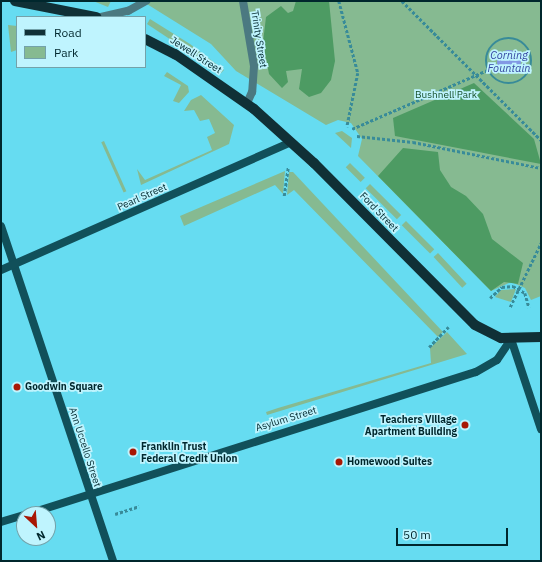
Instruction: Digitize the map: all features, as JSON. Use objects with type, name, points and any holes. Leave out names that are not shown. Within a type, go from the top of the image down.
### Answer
[{"type":"main road","points":[[15,1],[91,16]]},
{"type":"main road","name":"Jewell Street","points":[[146,40],[234,94]]},
{"type":"main road","name":"Ford Street","points":[[234,94],[247,103],[291,142],[470,321],[492,335],[511,339]]},
{"type":"main road","name":"Pearl Street","points":[[1,270],[291,142]]},
{"type":"main road","name":"Ann Uccello Street","points":[[1,226],[113,561]]},
{"type":"main road","points":[[541,336],[511,339],[541,429]]},
{"type":"main road","name":"Asylum Street","points":[[53,506],[476,372],[497,360],[511,339]]},
{"type":"main road","points":[[1,522],[16,517]]},
{"type":"street","points":[[106,16],[128,11],[146,1]]},
{"type":"street","name":"Trinity Street","points":[[243,1],[254,74],[247,103]]},
{"type":"path","points":[[339,1],[358,73],[347,127]]},
{"type":"path","points":[[402,1],[475,76],[541,140]]},
{"type":"path","points":[[501,40],[522,42],[531,54],[531,69],[521,81],[499,82],[488,70],[487,56],[501,40]]},
{"type":"path","points":[[352,129],[488,70]]},
{"type":"path","points":[[357,136],[413,142],[541,168]]},
{"type":"path","points":[[284,196],[288,167]]},
{"type":"path","points":[[510,306],[521,290],[541,243]]},
{"type":"path","points":[[490,298],[502,287],[521,290]]},
{"type":"path","points":[[521,290],[529,307]]},
{"type":"path","points":[[429,347],[448,327]]},
{"type":"path","points":[[115,514],[139,506]]},
{"type":"green space","points":[[93,1],[111,1],[108,7]]},
{"type":"green space","name":"Bushnell Park","points":[[142,1],[541,1],[541,296],[531,300],[525,288],[511,282],[491,291],[358,156],[362,139],[351,123],[338,120],[326,125],[236,71],[211,44]]},
{"type":"green space","points":[[296,1],[329,1],[335,61],[331,80],[321,93],[309,97],[299,89],[302,69],[286,71],[288,82],[282,88],[269,74],[263,42],[266,17],[281,6],[288,13],[293,11]]},
{"type":"green space","points":[[150,19],[190,44],[224,70],[221,73],[147,24]]},
{"type":"green space","points":[[8,25],[16,26],[16,50],[11,52]]},
{"type":"green space","points":[[167,72],[188,86],[189,92],[179,103],[173,101],[181,85],[164,76]]},
{"type":"green space","points":[[474,83],[534,139],[541,164],[395,136],[393,118]]},
{"type":"green space","points":[[201,95],[234,125],[229,144],[141,185],[137,169],[145,180],[212,150],[207,137],[215,133],[209,119],[200,121],[194,110],[184,111],[191,100]]},
{"type":"green space","points":[[342,131],[352,138],[351,148],[335,133]]},
{"type":"green space","points":[[104,141],[126,191],[124,192],[101,142]]},
{"type":"green space","points":[[403,148],[438,152],[440,170],[451,187],[466,196],[483,214],[492,239],[523,263],[518,284],[504,282],[491,291],[378,176]]},
{"type":"green space","points":[[350,163],[365,178],[361,182],[346,167]]},
{"type":"green space","points":[[285,171],[283,194],[275,185],[184,226],[180,216]]},
{"type":"green space","points":[[289,172],[293,172],[443,332],[438,337],[294,190],[287,195]]},
{"type":"green space","points":[[370,184],[401,215],[397,219],[366,188]]},
{"type":"green space","points":[[406,221],[434,249],[430,254],[402,225]]},
{"type":"green space","points":[[438,253],[467,284],[462,288],[434,257]]},
{"type":"green space","points":[[516,289],[511,302],[495,297],[501,290]]},
{"type":"green space","points":[[447,332],[467,354],[267,415],[266,412],[278,408],[431,363],[430,348]]},
{"type":"water","name":"Corning Fountain","points":[[509,50],[517,54],[521,62],[517,70],[509,74],[501,70],[497,62],[501,54]]},
{"type":"place","name":"Goodwin Square","points":[[17,387]]},
{"type":"place","name":"Teachers Village Apartment Building","points":[[465,425]]},
{"type":"place","name":"Franklin Trust Federal Credit Union","points":[[133,452]]},
{"type":"place","name":"Homewood Suites","points":[[339,462]]}]
